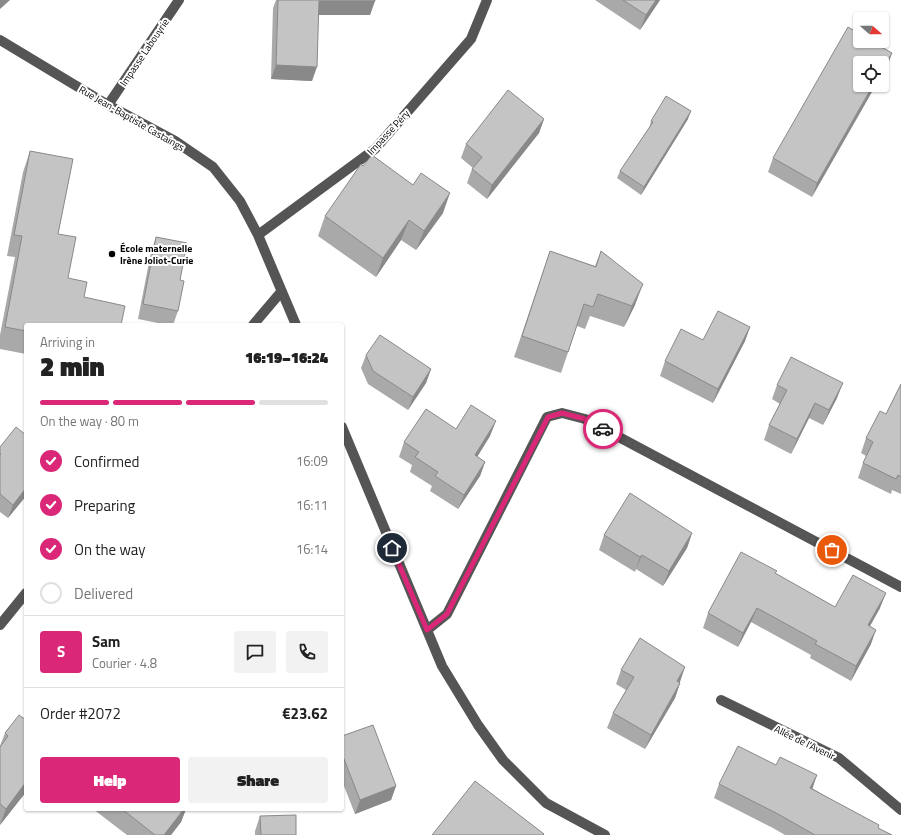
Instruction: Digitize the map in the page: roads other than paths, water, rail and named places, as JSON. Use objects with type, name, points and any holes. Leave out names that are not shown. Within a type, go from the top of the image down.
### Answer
[{"type":"street","name":"Impasse Labouyrie","points":[[108,105],[180,0]]},
{"type":"street","name":"Impasse Péry","points":[[258,235],[375,149],[471,39],[487,0]]},
{"type":"street","name":"Rue Jean-Baptiste Castaings","points":[[0,40],[108,105],[175,141],[213,168],[240,201],[258,235],[295,323]]},
{"type":"street","points":[[255,323],[281,292]]},
{"type":"street","points":[[427,630],[447,614],[548,417],[562,413],[585,419],[901,587]]},
{"type":"street","points":[[344,432],[442,666],[478,725],[503,760],[546,803],[605,835]]},
{"type":"street","points":[[0,625],[24,595]]},
{"type":"street","name":"Allée de l'Avenir","points":[[721,700],[839,758],[901,810]]},
{"type":"place","name":"École maternelle Irène Joliot-Curie","points":[[112,254]]}]
